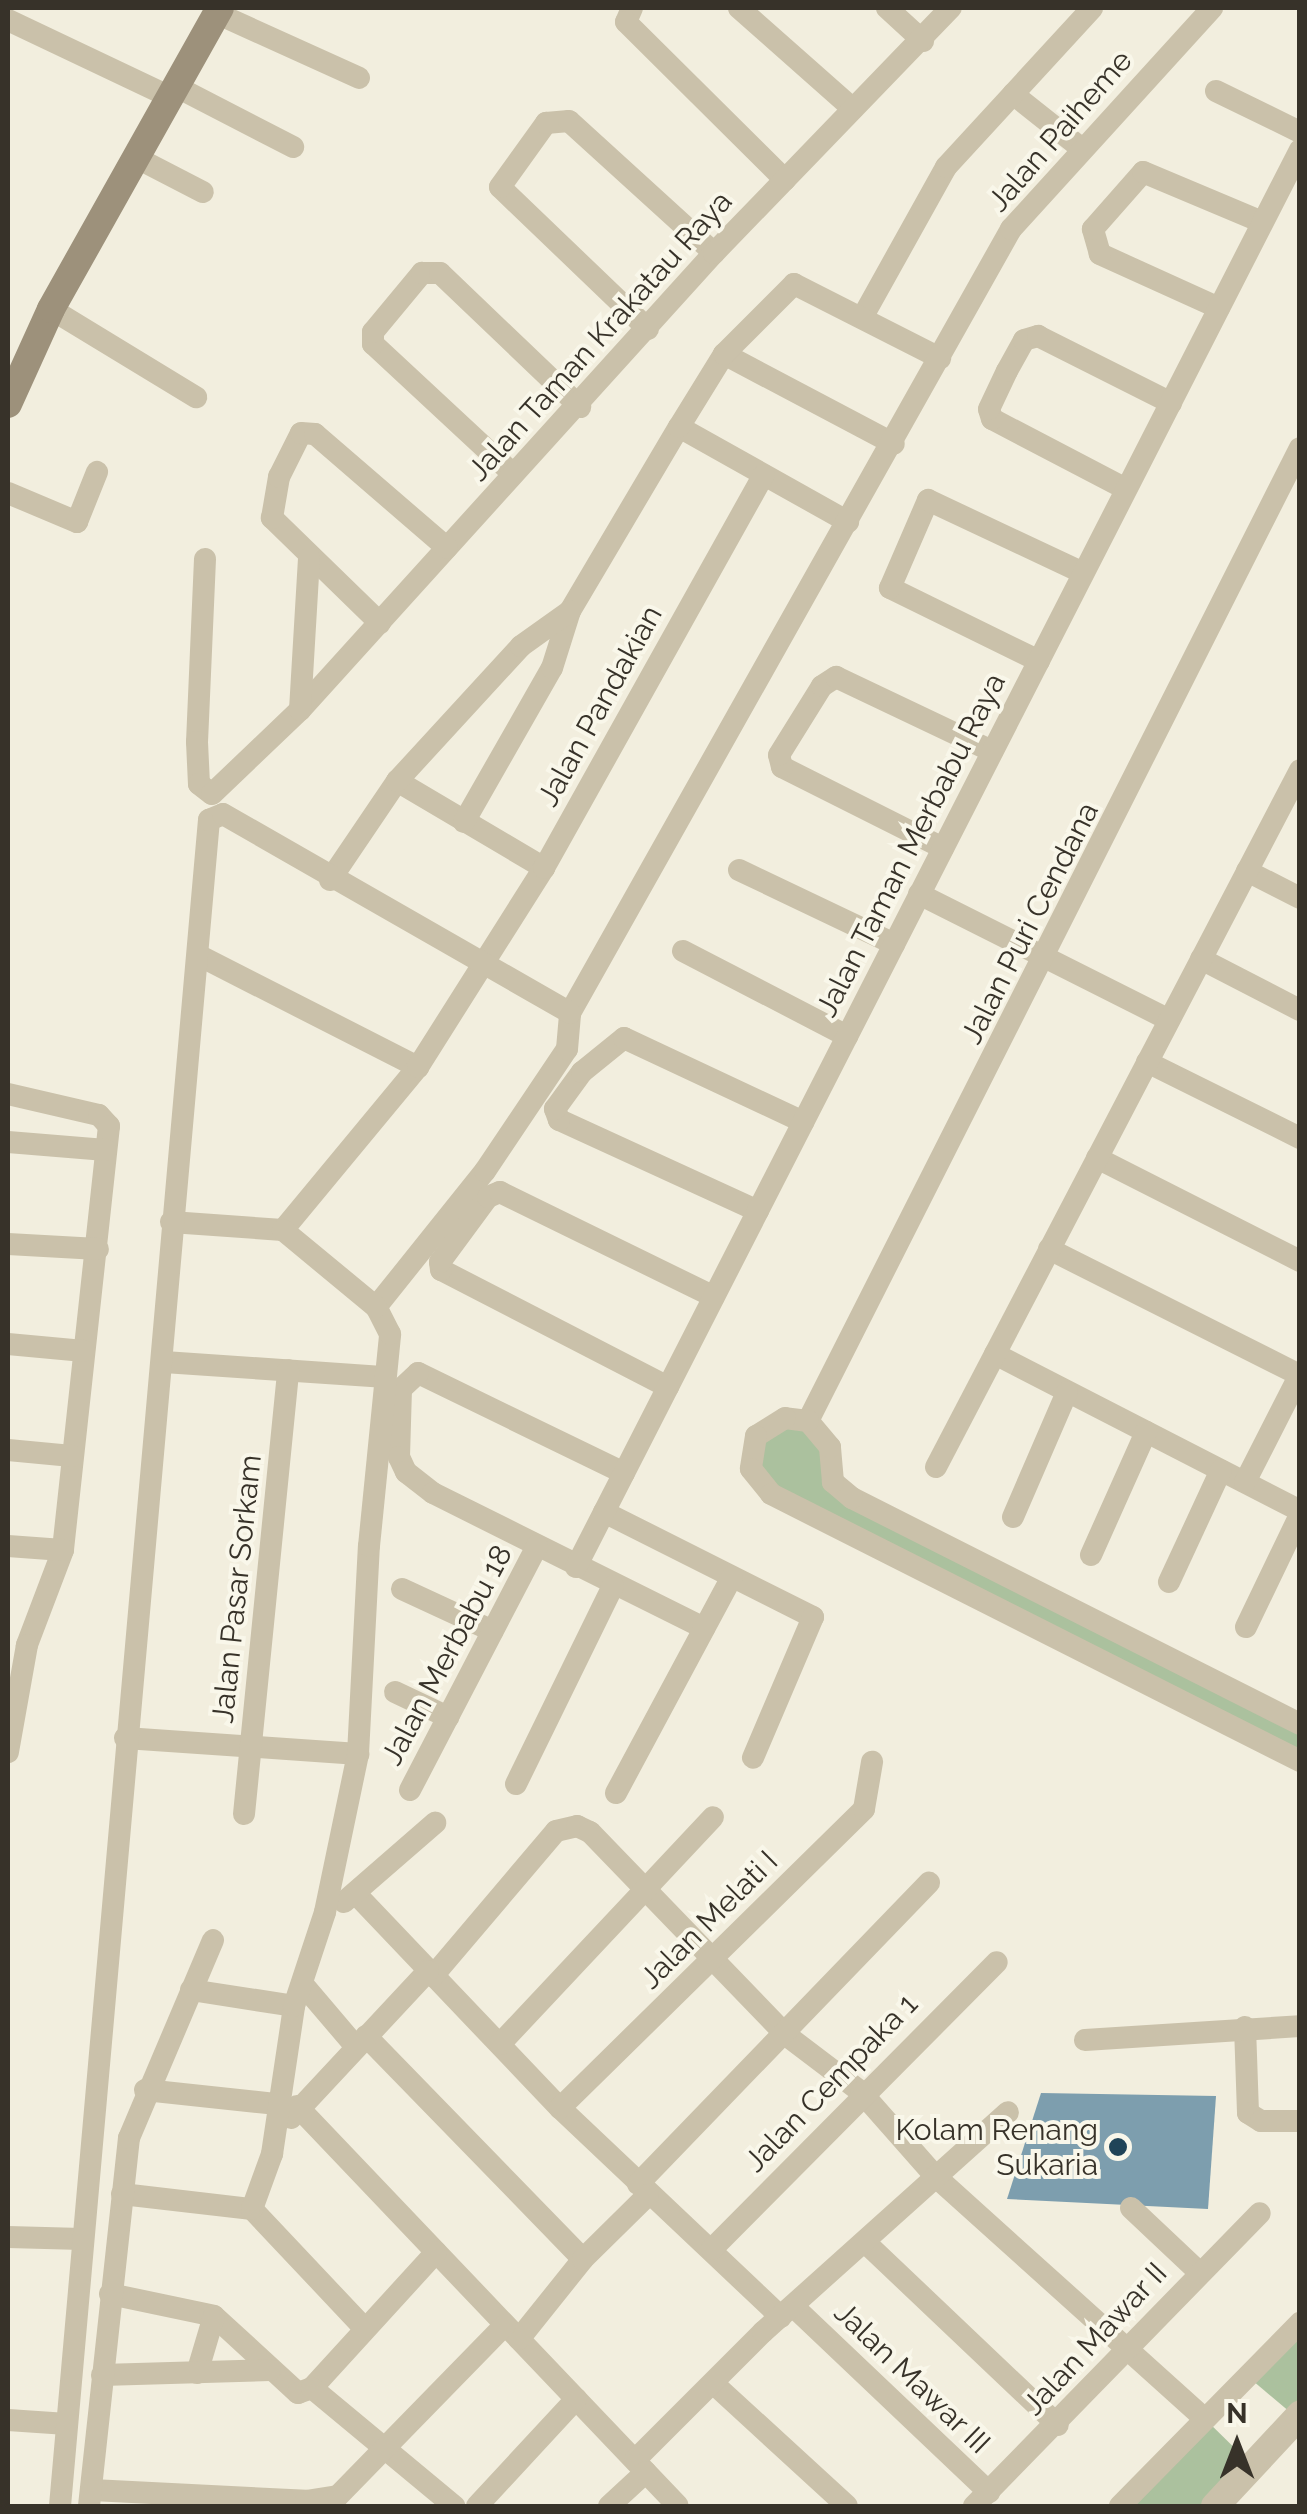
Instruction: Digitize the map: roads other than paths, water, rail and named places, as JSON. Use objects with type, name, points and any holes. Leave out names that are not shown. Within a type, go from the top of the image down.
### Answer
[{"type":"main road","points":[[8,404],[52,309],[218,10]]},
{"type":"street","points":[[632,8],[626,22],[785,180]]},
{"type":"street","points":[[739,8],[853,108]]},
{"type":"street","points":[[887,8],[923,41]]},
{"type":"street","name":"Jalan Taman Krakatau Raya","points":[[205,559],[197,742],[202,788],[217,794],[300,710],[513,474],[580,407],[714,253],[951,8]]},
{"type":"street","name":"Jalan Paiheme","points":[[862,318],[937,180],[1092,8]]},
{"type":"street","points":[[218,10],[359,78]]},
{"type":"street","name":"Jalan Paiheme","points":[[376,1307],[542,1090],[571,1040],[570,1013],[894,444],[1011,229],[1205,10]]},
{"type":"street","points":[[8,20],[292,148]]},
{"type":"street","points":[[1216,92],[1300,132]]},
{"type":"street","points":[[1013,94],[1081,148]]},
{"type":"street","points":[[648,329],[500,187],[551,119],[568,121],[714,253]]},
{"type":"street","name":"Jalan Taman Merbabu Raya","points":[[576,1567],[1300,150]]},
{"type":"street","points":[[138,158],[202,192]]},
{"type":"street","points":[[1219,308],[1098,253],[1092,233],[1115,200],[1148,172],[1262,222]]},
{"type":"street","points":[[513,474],[373,344],[373,332],[422,273],[436,270],[580,407]]},
{"type":"street","points":[[464,822],[552,668],[570,611],[679,427],[724,354],[794,284],[940,358]]},
{"type":"street","points":[[52,309],[196,397]]},
{"type":"street","points":[[1126,489],[992,418],[990,410],[1007,371],[1024,340],[1038,336],[1171,402]]},
{"type":"street","points":[[724,354],[894,444]]},
{"type":"street","points":[[679,427],[848,522]]},
{"type":"street","points":[[380,624],[272,518],[279,478],[298,438],[311,432],[447,548]]},
{"type":"street","name":"Jalan Puri Cendana","points":[[808,1421],[1047,958],[1300,448]]},
{"type":"street","points":[[8,493],[77,522],[97,472]]},
{"type":"street","name":"Jalan Pandakian","points":[[283,1230],[418,1067],[486,964],[544,868],[764,474]]},
{"type":"street","points":[[1039,660],[890,588],[928,500],[1083,573]]},
{"type":"street","points":[[300,710],[309,558]]},
{"type":"street","points":[[330,880],[397,781],[521,646],[570,611]]},
{"type":"street","points":[[943,848],[779,764],[798,721],[826,682],[841,677],[992,751]]},
{"type":"street","points":[[936,1467],[1297,780]]},
{"type":"street","points":[[397,781],[544,868]]},
{"type":"street","points":[[60,2506],[126,1738],[164,1362],[171,1222],[212,816],[223,814],[330,880],[570,1013]]},
{"type":"street","points":[[739,870],[894,944]]},
{"type":"street","points":[[1247,871],[1300,898]]},
{"type":"street","points":[[920,894],[1169,1020]]},
{"type":"street","points":[[683,950],[847,1036]]},
{"type":"street","points":[[200,956],[418,1067]]},
{"type":"street","points":[[1201,959],[1300,1010]]},
{"type":"street","points":[[758,1211],[556,1118],[582,1072],[617,1038],[630,1038],[803,1122]]},
{"type":"street","points":[[1148,1062],[1300,1138]]},
{"type":"street","points":[[8,1094],[105,1118],[106,1150],[63,1550],[17,1645],[9,1747]]},
{"type":"street","points":[[8,1142],[106,1150]]},
{"type":"street","points":[[1097,1158],[1300,1260]]},
{"type":"street","points":[[668,1387],[441,1270],[465,1226],[491,1194],[500,1192],[714,1297]]},
{"type":"street","points":[[171,1222],[283,1230],[376,1307],[390,1334],[382,1376],[358,1754],[324,1912],[299,1997],[286,2105],[252,2210]]},
{"type":"street","points":[[8,1244],[98,1249]]},
{"type":"street","points":[[1050,1249],[1299,1375],[1245,1482]]},
{"type":"street","points":[[8,1344],[84,1352]]},
{"type":"street","points":[[994,1354],[1300,1513],[1246,1627]]},
{"type":"street","points":[[164,1362],[382,1376]]},
{"type":"street","name":"Jalan Pasar Sorkam","points":[[244,1814],[288,1370]]},
{"type":"street","points":[[624,1473],[418,1373],[401,1389],[406,1472],[576,1567],[704,1628]]},
{"type":"street","points":[[1014,1517],[1067,1392]]},
{"type":"street","points":[[1300,1724],[852,1498],[833,1482],[830,1447],[808,1421],[785,1418],[756,1436],[751,1469],[771,1494],[1300,1761]]},
{"type":"street","points":[[1091,1555],[1146,1432]]},
{"type":"street","points":[[8,1450],[72,1456]]},
{"type":"street","points":[[1169,1582],[1221,1470]]},
{"type":"street","points":[[604,1512],[809,1614],[814,1622],[753,1758]]},
{"type":"street","points":[[8,1546],[63,1550]]},
{"type":"street","name":"Jalan Merbabu 18","points":[[410,1790],[537,1546]]},
{"type":"street","points":[[616,1793],[732,1577]]},
{"type":"street","points":[[516,1784],[613,1586]]},
{"type":"street","points":[[402,1589],[494,1630]]},
{"type":"street","points":[[395,1692],[448,1718]]},
{"type":"street","points":[[1258,1739],[1273,1711]]},
{"type":"street","points":[[126,1738],[358,1754]]},
{"type":"street","name":"Jalan Melati I","points":[[560,2108],[864,1809],[872,1762]]},
{"type":"street","points":[[500,2044],[640,1890],[714,1817]]},
{"type":"street","points":[[324,1912],[357,1895],[435,1823]]},
{"type":"street","points":[[286,2105],[431,1974],[548,1840],[565,1826],[590,1832],[640,1890],[786,2035],[861,2092],[935,2176],[1203,2417]]},
{"type":"street","points":[[213,1940],[145,2090],[129,2138],[91,2498],[329,2499],[512,2332],[929,1883]]},
{"type":"street","name":"Jalan Mawar III","points":[[357,1895],[560,2108],[643,2189],[787,2312],[982,2499]]},
{"type":"street","name":"Jalan Cempaka 1","points":[[712,2250],[861,2092],[997,1962]]},
{"type":"street","points":[[190,1990],[299,1997],[361,2041],[583,2259]]},
{"type":"street","points":[[1085,2040],[1300,2026]]},
{"type":"street","points":[[1245,2027],[1248,2113],[1262,2121],[1300,2121]]},
{"type":"street","points":[[145,2090],[286,2105],[436,2252],[678,2506]]},
{"type":"street","points":[[609,2506],[714,2384],[787,2312],[867,2244],[935,2176],[1008,2112]]},
{"type":"street","points":[[122,2194],[252,2210],[364,2328]]},
{"type":"street","points":[[1131,2208],[1199,2272]]},
{"type":"street","name":"Jalan Mawar II","points":[[982,2499],[1058,2425],[1199,2272],[1260,2214]]},
{"type":"street","points":[[8,2236],[82,2238]]},
{"type":"street","points":[[867,2244],[1058,2425]]},
{"type":"street","points":[[110,2294],[214,2316],[295,2392],[312,2388],[436,2252]]},
{"type":"street","points":[[197,2373],[214,2316]]},
{"type":"street","points":[[1120,2506],[1203,2417],[1300,2323]]},
{"type":"street","points":[[102,2375],[270,2370]]},
{"type":"street","points":[[714,2384],[847,2506]]},
{"type":"street","points":[[312,2388],[454,2506]]},
{"type":"street","points":[[478,2506],[576,2399]]},
{"type":"street","points":[[1215,2506],[1300,2415]]},
{"type":"street","points":[[8,2420],[67,2424]]},
{"type":"water","name":"Kolam Renang Sukaria","points":[[1041,2093],[1216,2096],[1208,2209],[1007,2199]]},
{"type":"place","name":"Kolam Renang Sukaria","points":[[1118,2147]]}]
